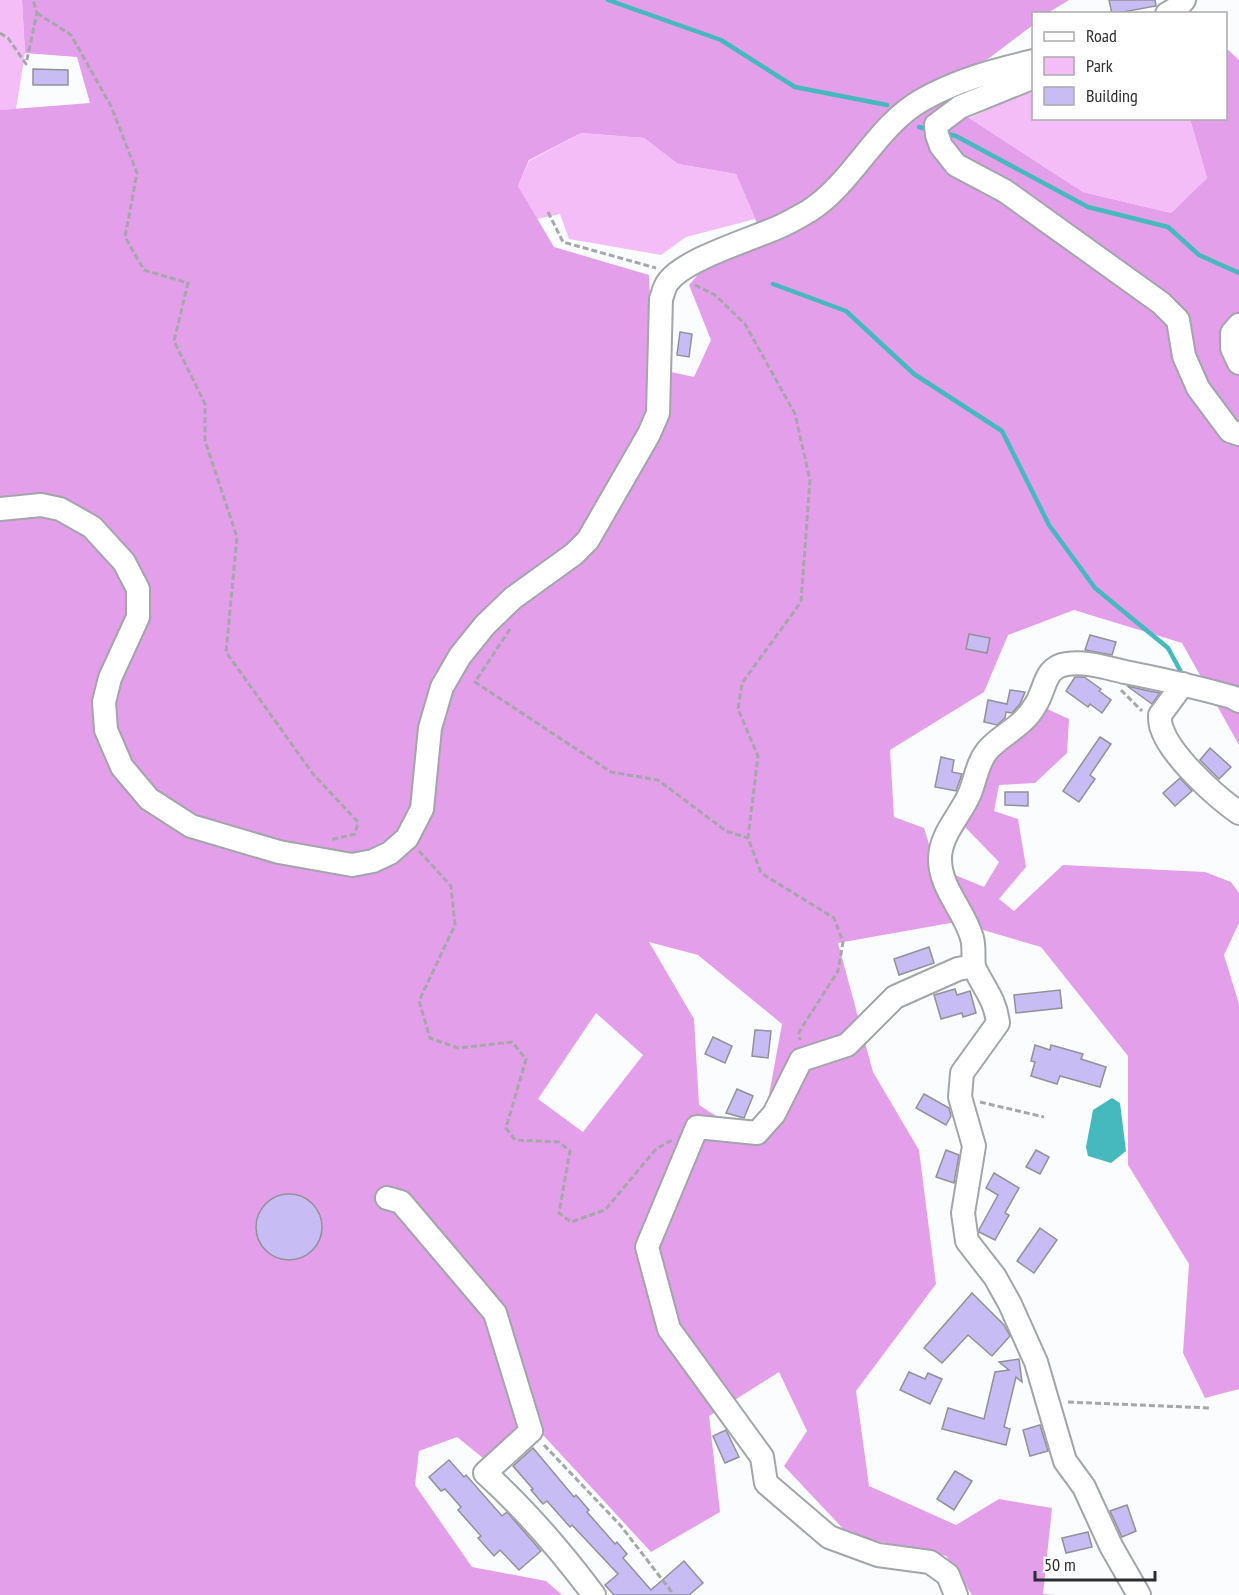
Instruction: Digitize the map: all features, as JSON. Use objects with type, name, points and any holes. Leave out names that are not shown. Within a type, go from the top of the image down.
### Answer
[{"type":"street","points":[[1170,12],[1184,0]]},
{"type":"street","points":[[0,508],[41,504],[60,509],[92,527],[124,562],[138,589],[138,617],[110,678],[104,702],[106,730],[122,767],[149,799],[191,826],[279,852],[351,865],[373,861],[390,853],[407,838],[422,809],[430,728],[442,687],[460,656],[484,625],[513,598],[574,554],[588,540],[603,518],[649,434],[658,413],[661,299],[667,283],[676,274],[710,255],[782,226],[811,210],[835,189],[895,121],[921,100],[979,74],[1032,61]]},
{"type":"street","points":[[1032,78],[960,107],[936,130],[941,146],[956,165],[1005,191],[1161,303],[1178,320],[1184,356],[1198,388],[1230,431],[1239,434]]},
{"type":"street","points":[[1239,325],[1232,333],[1233,348],[1239,363]]},
{"type":"street","points":[[1139,1595],[1111,1546],[1084,1487],[1065,1461],[1036,1362],[1010,1304],[995,1277],[967,1241],[963,1213],[974,1146],[960,1098],[962,1073],[998,1023],[996,1006],[973,966],[975,953],[972,937],[946,885],[940,859],[944,841],[970,792],[976,768],[988,750],[1021,725],[1036,704],[1050,671],[1056,666],[1068,663],[1095,665],[1183,684],[1239,701]]},
{"type":"street","points":[[1183,684],[1160,715],[1161,728],[1175,753],[1225,803],[1239,813]]},
{"type":"street","points":[[956,1595],[948,1575],[930,1562],[878,1555],[829,1537],[766,1483],[762,1457],[669,1329],[647,1247],[697,1127],[757,1133],[774,1114],[801,1059],[847,1045],[895,997],[958,969],[973,966]]},
{"type":"street","points":[[387,1198],[401,1202],[495,1313],[531,1431],[485,1473],[520,1505],[562,1552],[594,1595]]},
{"type":"path","points":[[0,33],[8,38],[26,64],[37,13],[33,0]]},
{"type":"path","points":[[37,13],[71,35],[111,106],[138,173],[125,237],[144,270],[188,283],[174,340],[205,404],[204,441],[237,537],[226,652],[312,774],[358,822],[355,834],[333,841],[322,840]]},
{"type":"path","points":[[549,212],[562,242],[676,274],[715,295],[745,324],[795,414],[810,480],[801,602],[742,683],[738,709],[758,756],[748,838],[761,873],[834,918],[843,942],[838,971],[799,1032],[801,1059]]},
{"type":"path","points":[[513,598],[512,626],[475,682],[610,772],[658,780],[726,831],[748,838]]},
{"type":"path","points":[[407,838],[451,886],[455,925],[419,1001],[430,1038],[458,1048],[512,1042],[526,1059],[506,1128],[515,1140],[559,1142],[570,1151],[559,1213],[571,1222],[605,1210],[656,1149],[697,1127]]},
{"type":"path","points":[[960,1098],[1044,1117]]},
{"type":"path","points":[[1048,1401],[1210,1408]]},
{"type":"path","points":[[531,1431],[621,1526],[674,1595]]},
{"type":"green space","points":[[0,0],[22,0],[25,53],[16,109],[0,110]]},
{"type":"green space","points":[[1032,89],[1032,120],[1190,120],[1207,178],[1171,213],[1083,192],[969,118]]},
{"type":"green space","points":[[581,133],[644,138],[678,164],[736,174],[755,219],[686,237],[661,255],[569,239],[560,214],[537,219],[518,186],[529,161]]},
{"type":"shaded area","points":[[22,0],[1069,0],[1050,12],[1032,12],[1032,26],[988,59],[929,92],[1083,192],[1171,213],[1207,178],[1190,120],[1227,120],[1227,49],[1239,60],[1239,745],[1182,643],[1074,610],[1008,635],[984,692],[890,750],[894,817],[924,828],[936,867],[984,887],[999,862],[962,824],[983,793],[988,764],[1043,707],[1069,719],[1067,753],[1035,783],[999,785],[994,811],[1018,819],[1026,867],[999,899],[1014,911],[1063,865],[1205,872],[1231,882],[1239,893],[1239,923],[1224,955],[1239,1004],[1239,1389],[1205,1398],[1183,1353],[1189,1264],[1128,1165],[1128,1056],[1041,947],[956,922],[838,943],[873,1072],[919,1150],[936,1284],[856,1391],[869,1486],[956,1525],[999,1499],[1052,1508],[1043,1594],[1055,1595],[972,1595],[946,1556],[849,1535],[784,1466],[807,1431],[779,1372],[709,1416],[720,1512],[651,1552],[532,1423],[483,1458],[457,1437],[419,1451],[415,1485],[472,1567],[546,1581],[562,1595],[0,1595],[0,110],[90,103],[77,57],[25,53]],"holes":[[[581,133],[644,138],[678,164],[736,174],[765,242],[703,269],[689,285],[711,340],[694,377],[653,368],[649,275],[554,247],[518,186],[529,160]],[[649,942],[698,955],[782,1024],[760,1144],[699,1105],[694,1019]],[[596,1013],[643,1055],[583,1132],[538,1099]]]},
{"type":"water","points":[[1112,1098],[1120,1103],[1126,1151],[1111,1163],[1088,1156],[1086,1147],[1093,1110]]},
{"type":"building","points":[[1109,0],[1155,0],[1156,6],[1112,12]]},
{"type":"building","points":[[33,69],[68,70],[68,85],[33,85]]},
{"type":"building","points":[[680,332],[692,334],[689,357],[677,355]]},
{"type":"building","points":[[969,634],[990,638],[987,653],[966,649]]},
{"type":"building","points":[[1090,635],[1116,642],[1112,655],[1085,650]]},
{"type":"building","points":[[1075,677],[1084,677],[1101,689],[1099,691],[1111,700],[1102,713],[1090,704],[1088,707],[1066,691]]},
{"type":"building","points":[[1127,686],[1149,691],[1160,693],[1152,704]]},
{"type":"building","points":[[1010,690],[1025,692],[1020,704],[1012,713],[1006,712],[1005,718],[997,725],[984,722],[988,700],[1007,704]]},
{"type":"building","points":[[1100,737],[1111,744],[1090,775],[1095,779],[1079,802],[1063,791]]},
{"type":"building","points":[[1210,748],[1231,767],[1219,779],[1200,760]]},
{"type":"building","points":[[941,757],[954,760],[952,772],[962,774],[956,791],[935,787]]},
{"type":"building","points":[[1180,778],[1192,791],[1175,806],[1163,793]]},
{"type":"building","points":[[1005,792],[1028,792],[1028,806],[1005,805]]},
{"type":"building","points":[[929,947],[934,963],[899,975],[894,959]]},
{"type":"building","points":[[955,989],[957,995],[970,991],[976,1013],[963,1017],[962,1013],[941,1019],[934,995]]},
{"type":"building","points":[[1060,990],[1062,1008],[1016,1013],[1014,995]]},
{"type":"building","points":[[755,1030],[771,1031],[768,1058],[752,1056]]},
{"type":"building","points":[[713,1037],[732,1046],[725,1063],[705,1054]]},
{"type":"building","points":[[1035,1045],[1050,1050],[1051,1045],[1083,1054],[1081,1059],[1106,1067],[1100,1087],[1060,1076],[1057,1084],[1031,1076],[1035,1062],[1031,1061]]},
{"type":"building","points":[[737,1089],[753,1096],[744,1118],[726,1113]]},
{"type":"building","points":[[924,1094],[949,1108],[951,1116],[946,1125],[916,1108]]},
{"type":"building","points":[[946,1150],[959,1155],[954,1183],[936,1177]]},
{"type":"building","points":[[1036,1150],[1049,1157],[1040,1174],[1026,1167]]},
{"type":"building","points":[[994,1173],[1019,1188],[1005,1213],[1009,1215],[995,1240],[979,1232],[998,1195],[986,1188]]},
{"type":"building","points":[[295,1194],[313,1203],[320,1214],[322,1227],[320,1240],[313,1251],[302,1258],[283,1260],[265,1251],[258,1240],[256,1221],[265,1203],[276,1196]]},
{"type":"building","points":[[1040,1228],[1057,1240],[1034,1273],[1017,1261]]},
{"type":"building","points":[[972,1293],[1004,1325],[1010,1336],[992,1356],[968,1335],[942,1363],[924,1348]]},
{"type":"building","points":[[1019,1359],[1022,1382],[1016,1377],[1004,1427],[1010,1429],[1006,1445],[942,1429],[948,1408],[984,1419],[995,1372],[1009,1370],[999,1362]]},
{"type":"building","points":[[909,1372],[925,1379],[928,1373],[942,1379],[930,1404],[900,1390]]},
{"type":"building","points":[[1040,1425],[1048,1451],[1030,1456],[1023,1430]]},
{"type":"building","points":[[726,1430],[739,1457],[725,1463],[713,1436]]},
{"type":"building","points":[[533,1448],[574,1497],[576,1495],[589,1510],[587,1512],[615,1544],[617,1542],[627,1554],[623,1558],[651,1590],[684,1561],[703,1583],[689,1595],[614,1595],[605,1585],[618,1574],[547,1501],[543,1504],[513,1466]]},
{"type":"building","points":[[449,1460],[464,1477],[466,1475],[502,1516],[507,1512],[541,1551],[519,1570],[500,1550],[494,1556],[478,1538],[481,1536],[458,1510],[461,1507],[445,1489],[441,1491],[429,1477]]},
{"type":"building","points":[[955,1471],[972,1481],[954,1510],[937,1499]]},
{"type":"building","points":[[1127,1505],[1136,1531],[1122,1537],[1110,1511]]},
{"type":"building","points":[[1088,1532],[1092,1547],[1066,1553],[1062,1538]]},
{"type":"waterway","points":[[608,0],[721,40],[795,87],[887,105]]},
{"type":"waterway","points":[[919,127],[931,130]]},
{"type":"waterway","points":[[945,133],[956,136],[1088,207],[1168,227],[1199,255],[1239,273]]},
{"type":"waterway","points":[[773,284],[846,311],[914,374],[1002,431],[1049,525],[1095,588],[1168,648],[1181,672]]}]
